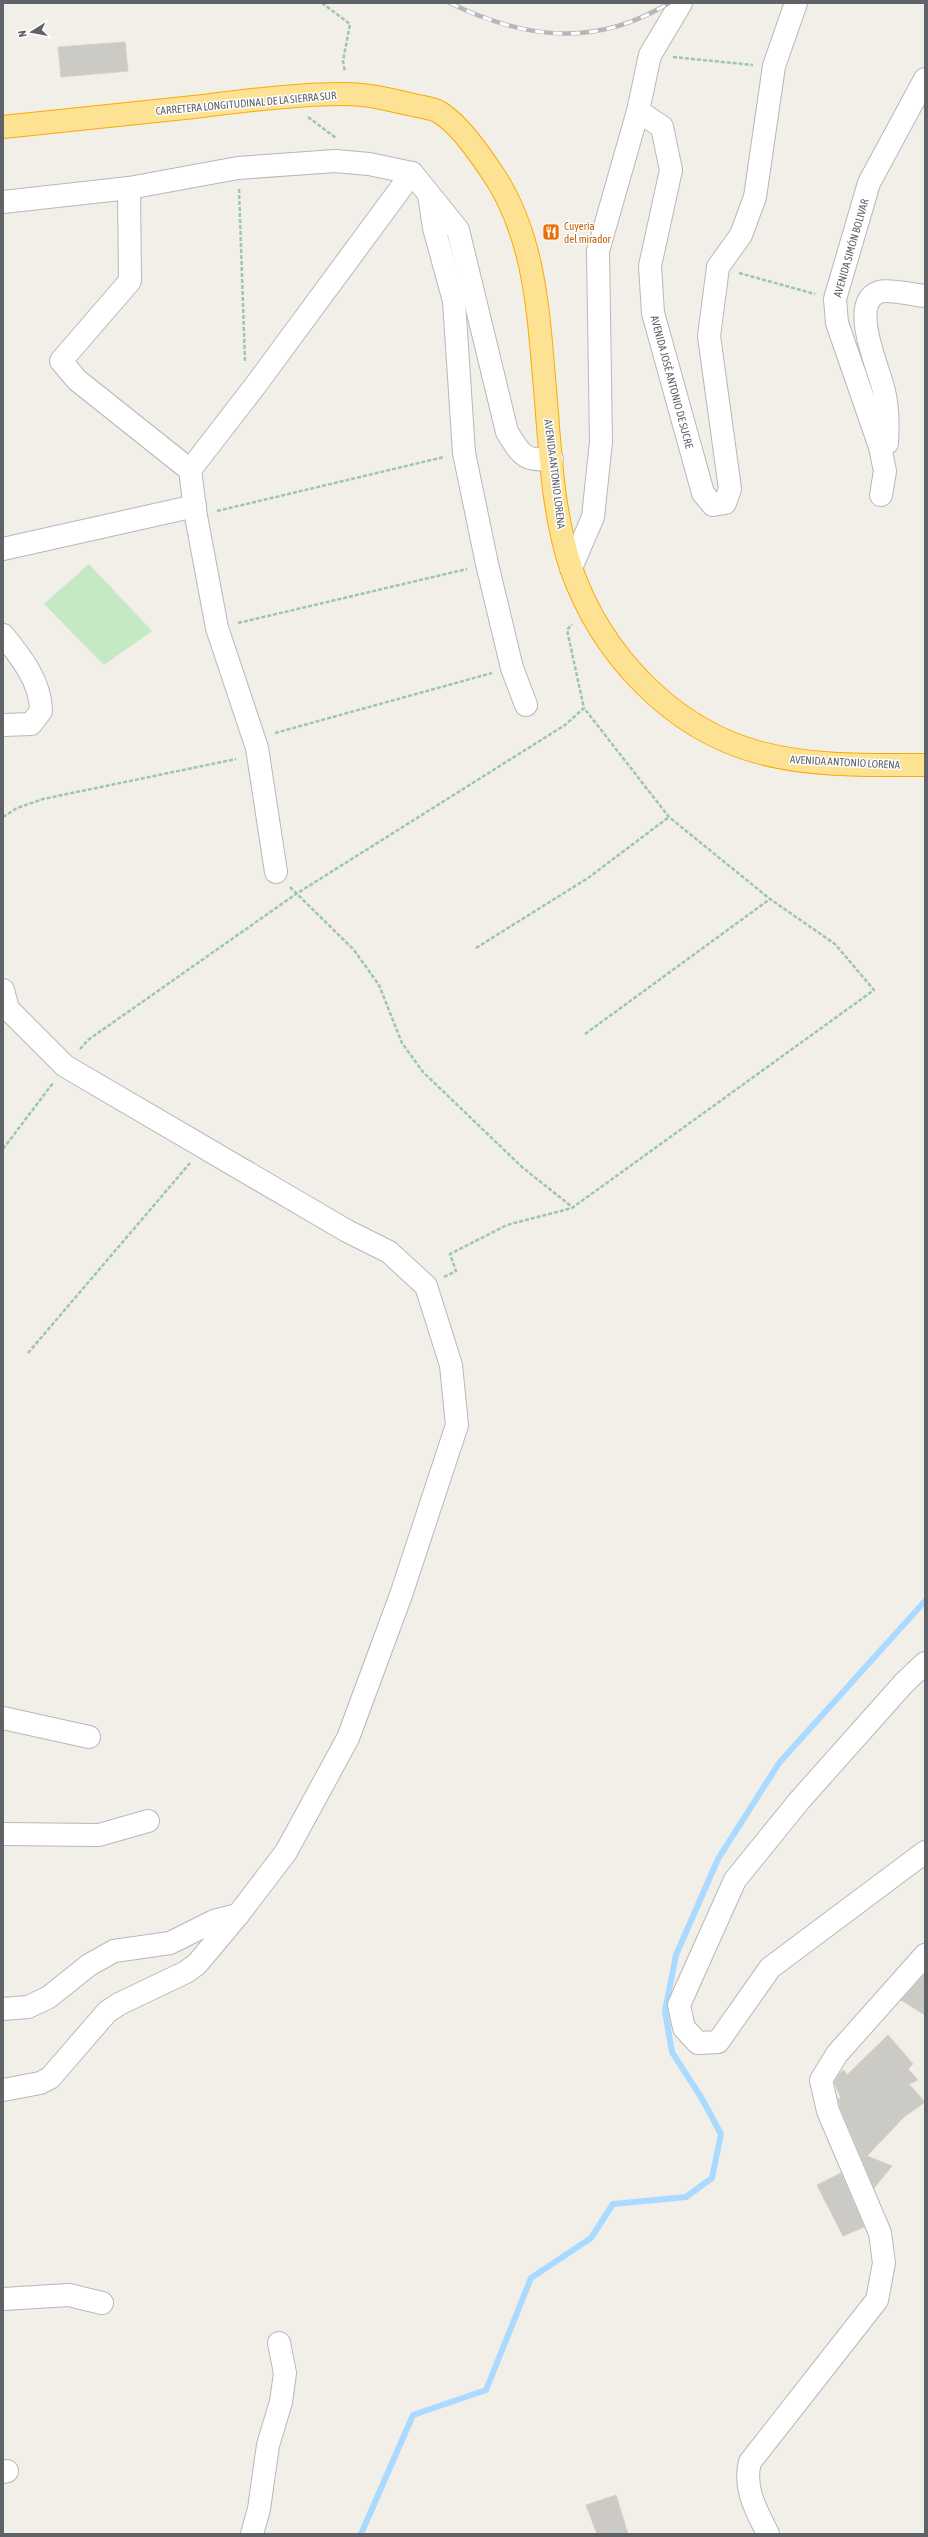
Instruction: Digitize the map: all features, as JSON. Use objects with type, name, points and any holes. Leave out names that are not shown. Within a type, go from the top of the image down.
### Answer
[{"type":"highway","name":"CARRETERA LONGITUDINAL DE LA SIERRA SUR","points":[[3,127],[284,97],[348,94],[380,98],[438,111],[470,142],[497,179],[512,207]]},
{"type":"highway","name":"AVENIDA ANTONIO LORENA","points":[[512,207],[529,252],[540,325],[552,459],[560,525],[571,568],[587,604],[613,647],[635,675],[664,702],[709,733],[757,752],[795,760],[925,765]]},
{"type":"street","points":[[571,568],[593,517],[601,442],[598,252],[638,112],[650,55],[681,3]]},
{"type":"street","name":"AVENIDA JOSÉ ANTONIO DE SUCRE","points":[[638,112],[662,127],[671,170],[650,266],[652,313],[703,493],[713,505],[725,503],[730,489],[710,336],[718,267],[741,235],[756,197],[774,66],[796,3]]},
{"type":"street","name":"AVENIDA SIMÓN BOLIVAR","points":[[881,495],[885,471],[880,447],[837,323],[835,299],[869,184],[925,79]]},
{"type":"street","points":[[3,202],[129,188],[238,168],[335,161],[369,164],[412,173],[458,230],[507,432],[521,454],[533,461],[552,459]]},
{"type":"street","points":[[190,470],[255,386],[412,173]]},
{"type":"street","points":[[129,188],[130,281],[61,361],[77,380],[190,470],[195,511],[217,628],[257,748],[276,872]]},
{"type":"street","points":[[429,194],[434,228],[454,301],[464,453],[487,564],[512,668],[526,705]]},
{"type":"street","points":[[880,447],[887,443],[884,391],[867,331],[865,307],[872,296],[881,291],[925,296]]},
{"type":"street","points":[[3,549],[195,511]]},
{"type":"street","points":[[3,635],[18,654],[41,694],[42,711],[31,724],[3,725]]},
{"type":"street","points":[[3,990],[8,1008],[66,1066],[203,1148],[347,1231],[389,1252],[426,1286],[451,1364],[457,1425],[401,1595],[348,1738],[286,1852],[238,1915],[197,1964],[186,1972],[119,2004],[107,2012],[50,2078],[40,2084],[3,2090]]},
{"type":"street","points":[[925,1663],[904,1683],[810,1790],[735,1880],[727,1894],[679,2004],[684,2028],[698,2043],[718,2042],[770,1968],[925,1852]]},
{"type":"street","points":[[3,1718],[89,1737]]},
{"type":"street","points":[[3,1834],[98,1835],[148,1821]]},
{"type":"street","points":[[3,2009],[28,2007],[49,1997],[89,1965],[114,1951],[170,1943],[214,1921],[238,1915]]},
{"type":"street","points":[[768,2534],[754,2506],[749,2488],[747,2475],[750,2462],[877,2300],[884,2263],[880,2233],[828,2111],[821,2080],[837,2054],[925,1955]]},
{"type":"street","points":[[3,2299],[69,2295],[102,2303]]},
{"type":"street","points":[[252,2534],[259,2509],[268,2445],[282,2402],[285,2373],[279,2343]]},
{"type":"path","points":[[322,3],[350,24],[343,61],[348,94]]},
{"type":"path","points":[[650,55],[774,66]]},
{"type":"path","points":[[238,168],[245,360],[255,386]]},
{"type":"path","points":[[195,511],[464,453]]},
{"type":"path","points":[[217,628],[487,564]]},
{"type":"path","points":[[426,1286],[456,1271],[450,1254],[507,1225],[572,1208],[874,990],[835,944],[770,899],[669,817],[584,708],[567,630],[587,604]]},
{"type":"path","points":[[3,1149],[66,1066],[88,1040],[296,894],[565,725],[584,708]]},
{"type":"path","points":[[476,948],[588,878],[669,817]]},
{"type":"path","points":[[276,872],[296,894],[354,950],[379,985],[402,1043],[423,1072],[522,1167],[572,1208]]},
{"type":"path","points":[[585,1034],[770,899]]},
{"type":"path","points":[[28,1354],[203,1148]]},
{"type":"green space","points":[[89,564],[152,631],[104,665],[44,604]]},
{"type":"building","points":[[125,42],[128,71],[61,77],[58,47]]},
{"type":"building","points":[[925,1974],[925,2015],[901,2000]]},
{"type":"building","points":[[888,2035],[913,2064],[908,2069],[918,2080],[909,2084],[925,2102],[904,2117],[867,2156],[892,2166],[874,2188],[840,2107],[838,2099],[841,2098],[834,2082],[844,2070],[847,2075]]},
{"type":"building","points":[[841,2173],[864,2227],[843,2236],[817,2185]]},
{"type":"building","points":[[616,2495],[628,2534],[597,2534],[586,2505]]},
{"type":"waterway","points":[[361,2534],[413,2415],[486,2390],[531,2278],[591,2238],[613,2204],[686,2197],[712,2178],[721,2134],[701,2097],[672,2052],[665,2011],[676,1955],[718,1859],[779,1763],[925,1601]]},
{"type":"railway","points":[[450,3],[505,25],[533,31],[560,33],[587,32],[614,27],[642,17],[669,3]]},
{"type":"place","name":"Cuyeria del mirador","points":[[551,232]]}]
